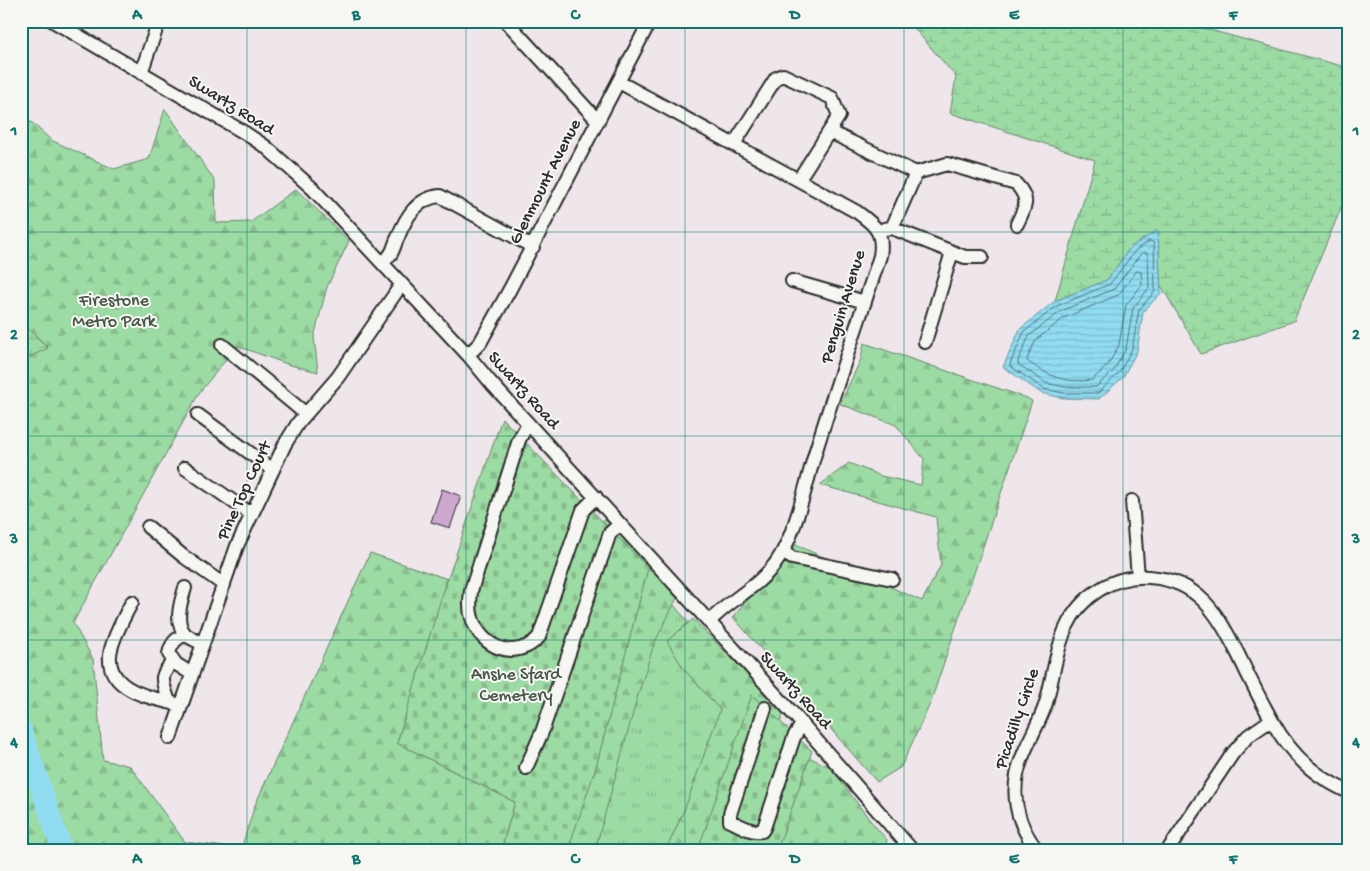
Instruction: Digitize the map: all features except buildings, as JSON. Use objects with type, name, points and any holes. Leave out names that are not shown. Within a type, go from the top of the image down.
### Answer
[{"type":"street","name":"Swartz Road","points":[[53,21],[216,116],[266,148],[312,188],[468,355],[492,384],[802,724],[912,850]]},
{"type":"street","points":[[141,73],[159,21]]},
{"type":"street","points":[[506,21],[598,121]]},
{"type":"street","name":"Glenmount Avenue","points":[[468,355],[480,343],[490,326],[650,21]]},
{"type":"street","points":[[734,144],[776,78],[783,75],[832,98],[839,116],[799,179]]},
{"type":"street","name":"Penguin Avenue","points":[[619,82],[857,212],[877,229],[881,240],[881,248],[865,302],[783,552],[774,566],[761,579],[716,614],[709,622]]},
{"type":"street","points":[[830,132],[916,173],[947,164],[1016,184],[1024,192],[1027,203],[1017,224]]},
{"type":"street","points":[[892,228],[916,173]]},
{"type":"street","points":[[382,263],[390,255],[403,223],[411,212],[423,201],[440,196],[533,247]]},
{"type":"street","points":[[877,229],[892,228],[965,257],[982,258]]},
{"type":"street","points":[[925,342],[952,252]]},
{"type":"street","points":[[792,281],[865,302]]},
{"type":"street","name":"Pine Top Court","points":[[170,738],[176,703],[192,674],[237,546],[285,444],[306,414],[338,377],[401,284]]},
{"type":"street","points":[[222,345],[306,414]]},
{"type":"street","points":[[198,415],[273,470]]},
{"type":"street","points":[[528,423],[519,440],[471,591],[469,603],[471,617],[477,629],[494,646],[509,650],[524,649],[532,645],[538,638],[583,510],[596,497]]},
{"type":"street","points":[[185,468],[251,514]]},
{"type":"street","points":[[1132,501],[1138,577]]},
{"type":"street","points":[[526,768],[542,732],[610,533],[620,524]]},
{"type":"street","points":[[148,527],[183,556],[224,585]]},
{"type":"street","points":[[783,552],[792,558],[892,579]]},
{"type":"street","name":"Picadilly Circle","points":[[1037,850],[1027,837],[1018,816],[1015,786],[1022,758],[1046,703],[1064,631],[1074,612],[1094,593],[1117,582],[1138,577],[1150,577],[1172,582],[1194,592],[1209,606],[1222,624],[1281,736],[1301,760],[1326,780],[1349,792]]},
{"type":"street","points":[[185,588],[180,606],[180,624],[185,634],[203,644]]},
{"type":"street","points":[[132,602],[110,655],[112,671],[122,685],[134,692],[176,703]]},
{"type":"street","points":[[185,634],[175,640],[170,646],[169,654],[174,661],[192,674]]},
{"type":"street","points":[[174,661],[164,670],[162,679],[176,703]]},
{"type":"street","points":[[765,708],[730,814],[730,821],[752,831],[762,831],[764,828],[794,737],[802,724]]},
{"type":"street","points":[[1168,850],[1233,753],[1248,736],[1271,720]]},
{"type":"green space","points":[[908,21],[1177,21],[1349,68],[1349,189],[1294,321],[1201,354],[1160,284],[1158,231],[1131,247],[1107,280],[1055,301],[1095,160],[950,113],[956,77]]},
{"type":"green space","name":"Firestone Metro Park","points":[[165,109],[215,181],[216,223],[251,222],[296,189],[349,241],[327,287],[314,337],[318,372],[290,365],[237,346],[199,393],[73,623],[93,659],[103,760],[130,766],[185,842],[241,849],[255,805],[370,553],[448,579],[397,743],[515,802],[501,850],[21,850],[21,361],[48,347],[21,322],[21,113],[51,140],[114,169],[149,159]]},
{"type":"green space","points":[[21,322],[48,348],[21,361]]},
{"type":"green space","points":[[864,343],[1032,401],[930,704],[901,767],[877,782],[733,617],[794,544],[922,601],[941,565],[936,517],[820,485],[849,463],[881,476],[921,485],[924,459],[896,425],[840,404],[861,359]]},
{"type":"green space","name":"Anshe Sfard Cemetery","points":[[502,418],[648,568],[596,767],[568,850],[501,850],[515,802],[397,743],[440,602]]},
{"type":"green space","points":[[608,520],[677,598],[654,644],[595,850],[563,850],[598,521]]},
{"type":"green space","points":[[649,576],[748,692],[696,850],[571,850]]},
{"type":"green space","points":[[693,619],[784,712],[734,850],[666,850],[685,808],[720,710],[683,668],[667,641]]},
{"type":"green space","points":[[752,695],[812,751],[777,850],[708,850],[700,844]]},
{"type":"green space","points":[[800,753],[830,767],[887,840],[884,850],[764,850]]},
{"type":"water","points":[[1158,230],[1161,293],[1143,312],[1137,351],[1123,377],[1099,399],[1063,398],[1041,393],[1003,367],[1020,329],[1055,301],[1107,280],[1131,247]]},
{"type":"waterway","points":[[21,730],[62,850]]}]
